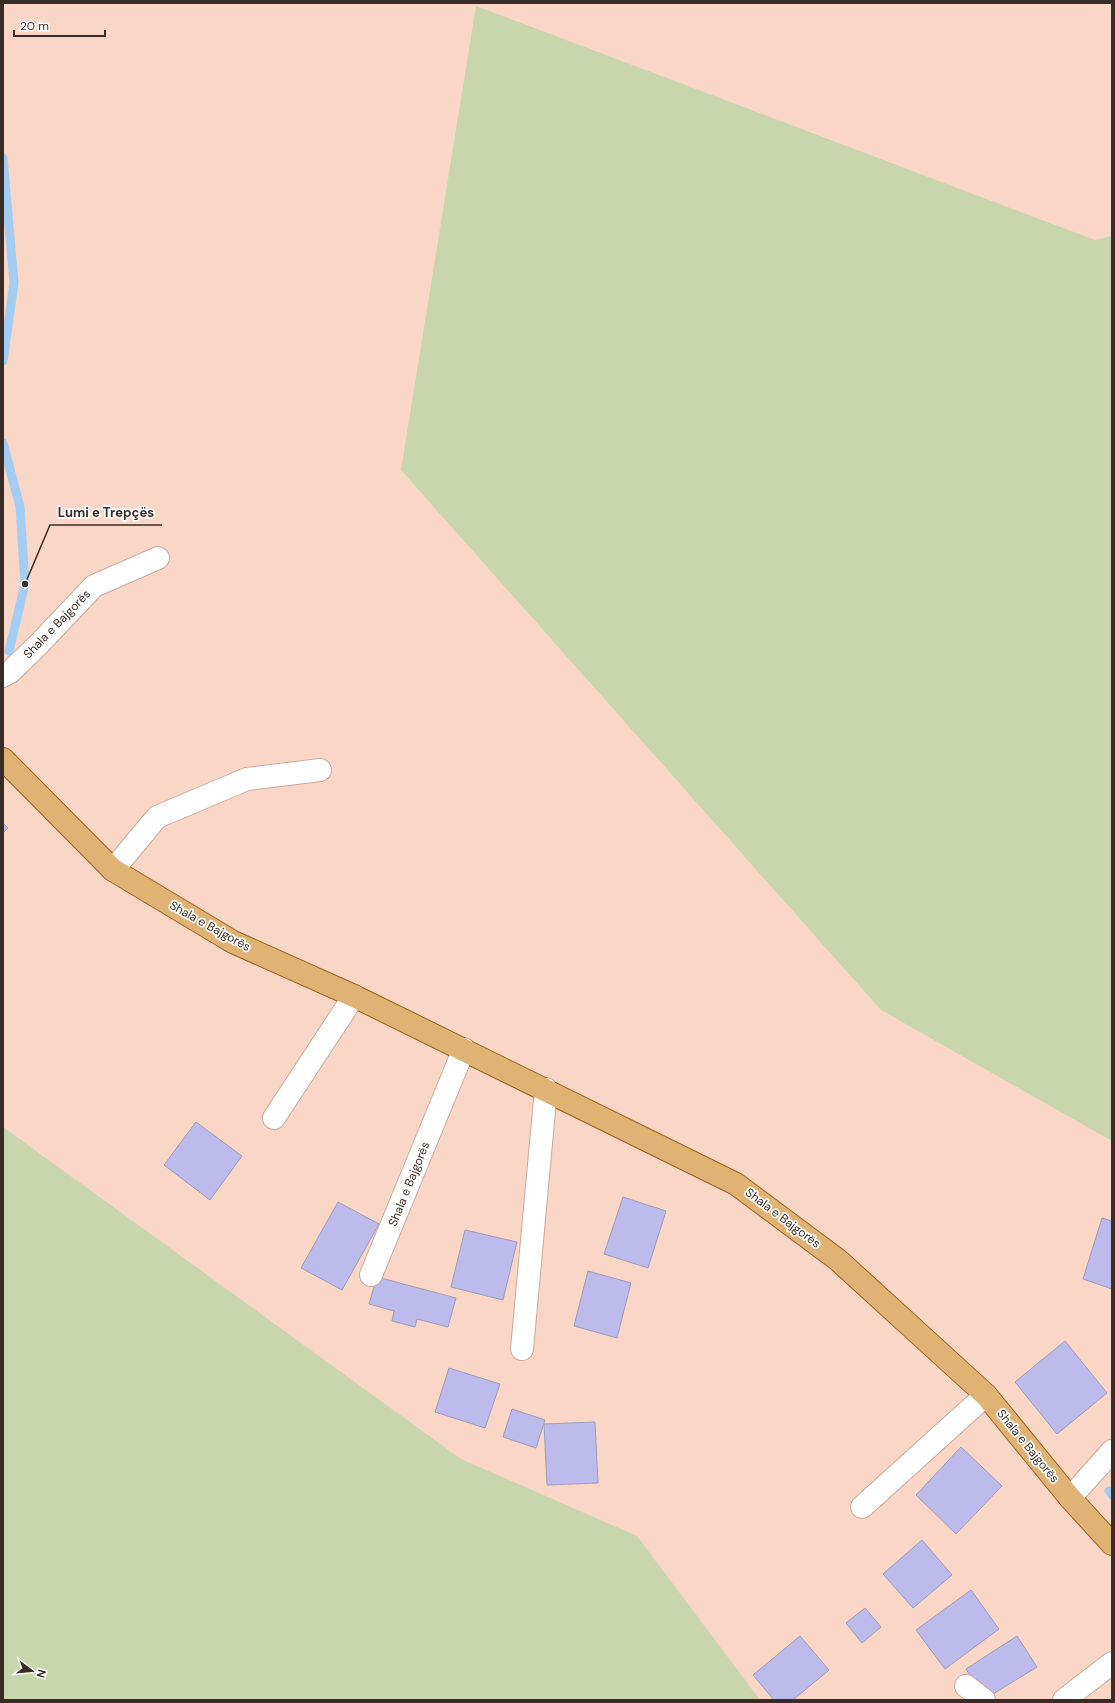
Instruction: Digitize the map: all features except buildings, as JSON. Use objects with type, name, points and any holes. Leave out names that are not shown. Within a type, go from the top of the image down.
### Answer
[{"type":"main road","name":"Shala e Bajgorës","points":[[3,759],[113,870],[233,942],[354,996],[736,1184],[838,1260],[986,1395],[1070,1498],[1112,1544]]},
{"type":"street","name":"Shala e Bajgorës","points":[[3,676],[10,672],[38,645],[94,586],[158,558]]},
{"type":"street","points":[[113,870],[157,818],[247,779],[320,770]]},
{"type":"street","points":[[274,1118],[354,996]]},
{"type":"street","name":"Shala e Bajgorës","points":[[371,1275],[464,1049]]},
{"type":"street","points":[[522,1349],[546,1090]]},
{"type":"street","points":[[862,1507],[986,1395]]},
{"type":"street","points":[[1070,1498],[1112,1451]]},
{"type":"street","points":[[1064,1700],[1112,1663]]},
{"type":"street","points":[[966,1686],[984,1700]]},
{"type":"green space","points":[[476,6],[1095,240],[1112,236],[1112,1141],[881,1010],[401,470]]},
{"type":"green space","points":[[3,1127],[461,1459],[637,1536],[760,1700],[3,1700]]},
{"type":"waterway","points":[[3,158],[14,283],[3,361]]},
{"type":"waterway","points":[[3,443],[20,507],[25,584],[9,651]]},
{"type":"waterway","points":[[1109,1491],[1112,1495]]},
{"type":"place","name":"Lumi e Trepçës","points":[[25,584]]}]
